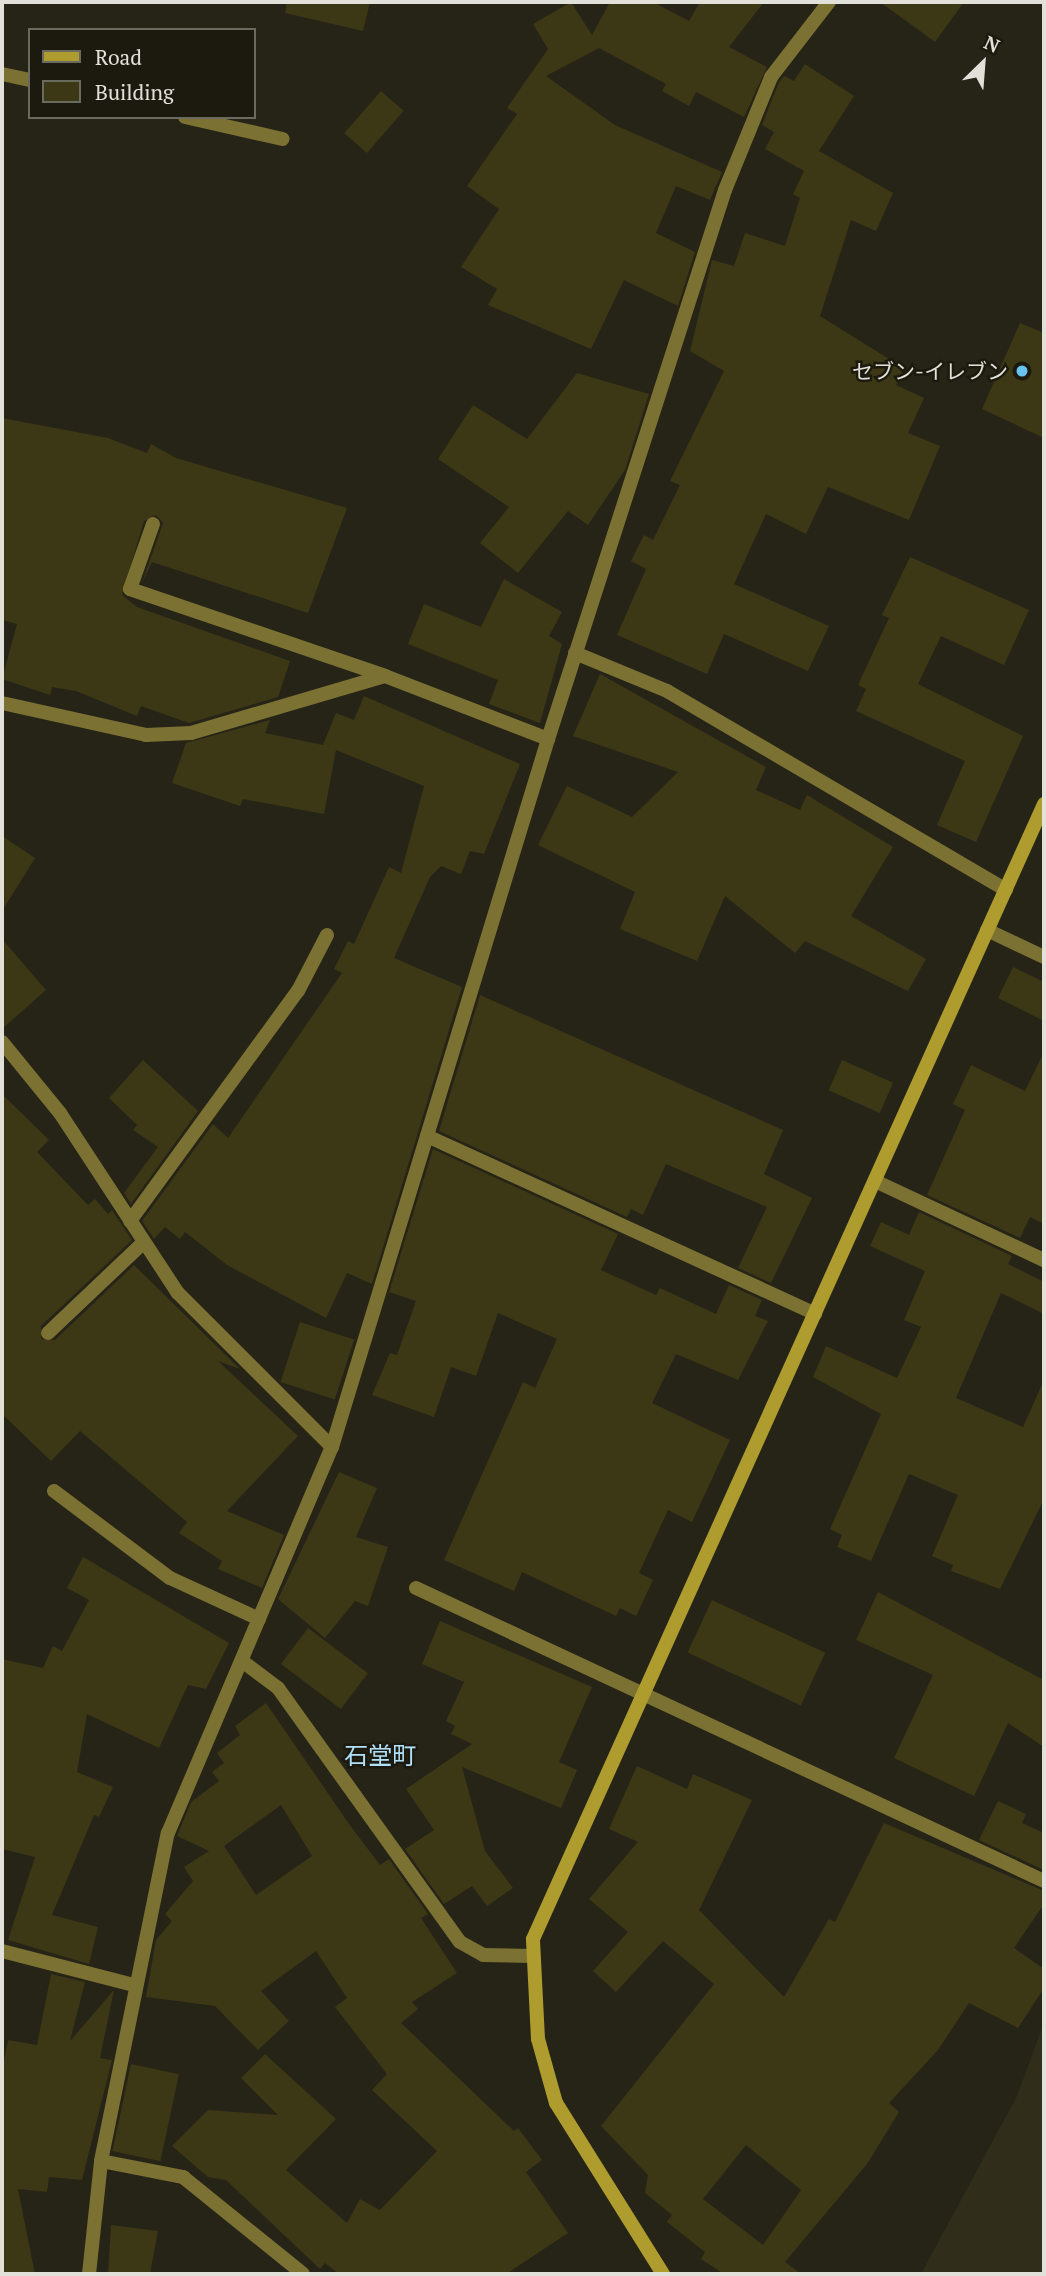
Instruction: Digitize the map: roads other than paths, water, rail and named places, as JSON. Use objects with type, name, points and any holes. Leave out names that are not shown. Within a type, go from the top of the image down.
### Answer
[{"type":"street","points":[[89,2274],[101,2161],[133,1985],[168,1833],[332,1447],[548,739],[725,190],[771,77],[829,2]]},
{"type":"street","points":[[2,74],[28,80]]},
{"type":"street","points":[[195,119],[283,139]]},
{"type":"street","points":[[153,524],[130,589],[385,676],[548,739]]},
{"type":"street","points":[[575,653],[667,691],[1006,890]]},
{"type":"street","points":[[2,703],[146,734],[191,733],[385,676]]},
{"type":"street","points":[[663,2274],[556,2103],[538,2039],[532,1956],[544,1906],[815,1314],[1044,804]]},
{"type":"street","points":[[987,930],[1044,957]]},
{"type":"street","points":[[130,1221],[298,991],[327,935]]},
{"type":"street","points":[[2,1042],[60,1113],[178,1293],[332,1447]]},
{"type":"street","points":[[427,1136],[815,1314]]},
{"type":"street","points":[[874,1181],[1044,1260]]},
{"type":"street","points":[[48,1333],[144,1242]]},
{"type":"street","points":[[54,1491],[170,1578],[259,1619]]},
{"type":"street","points":[[416,1588],[1044,1881]]},
{"type":"street","points":[[242,1661],[278,1688],[460,1942],[483,1955],[532,1956]]},
{"type":"street","points":[[2,1951],[133,1985]]},
{"type":"street","points":[[101,2161],[183,2177],[303,2274]]},
{"type":"place","name":"セブン-イレブン","points":[[1022,371]]},
{"type":"district","name":"石堂町","points":[[380,1756]]}]
